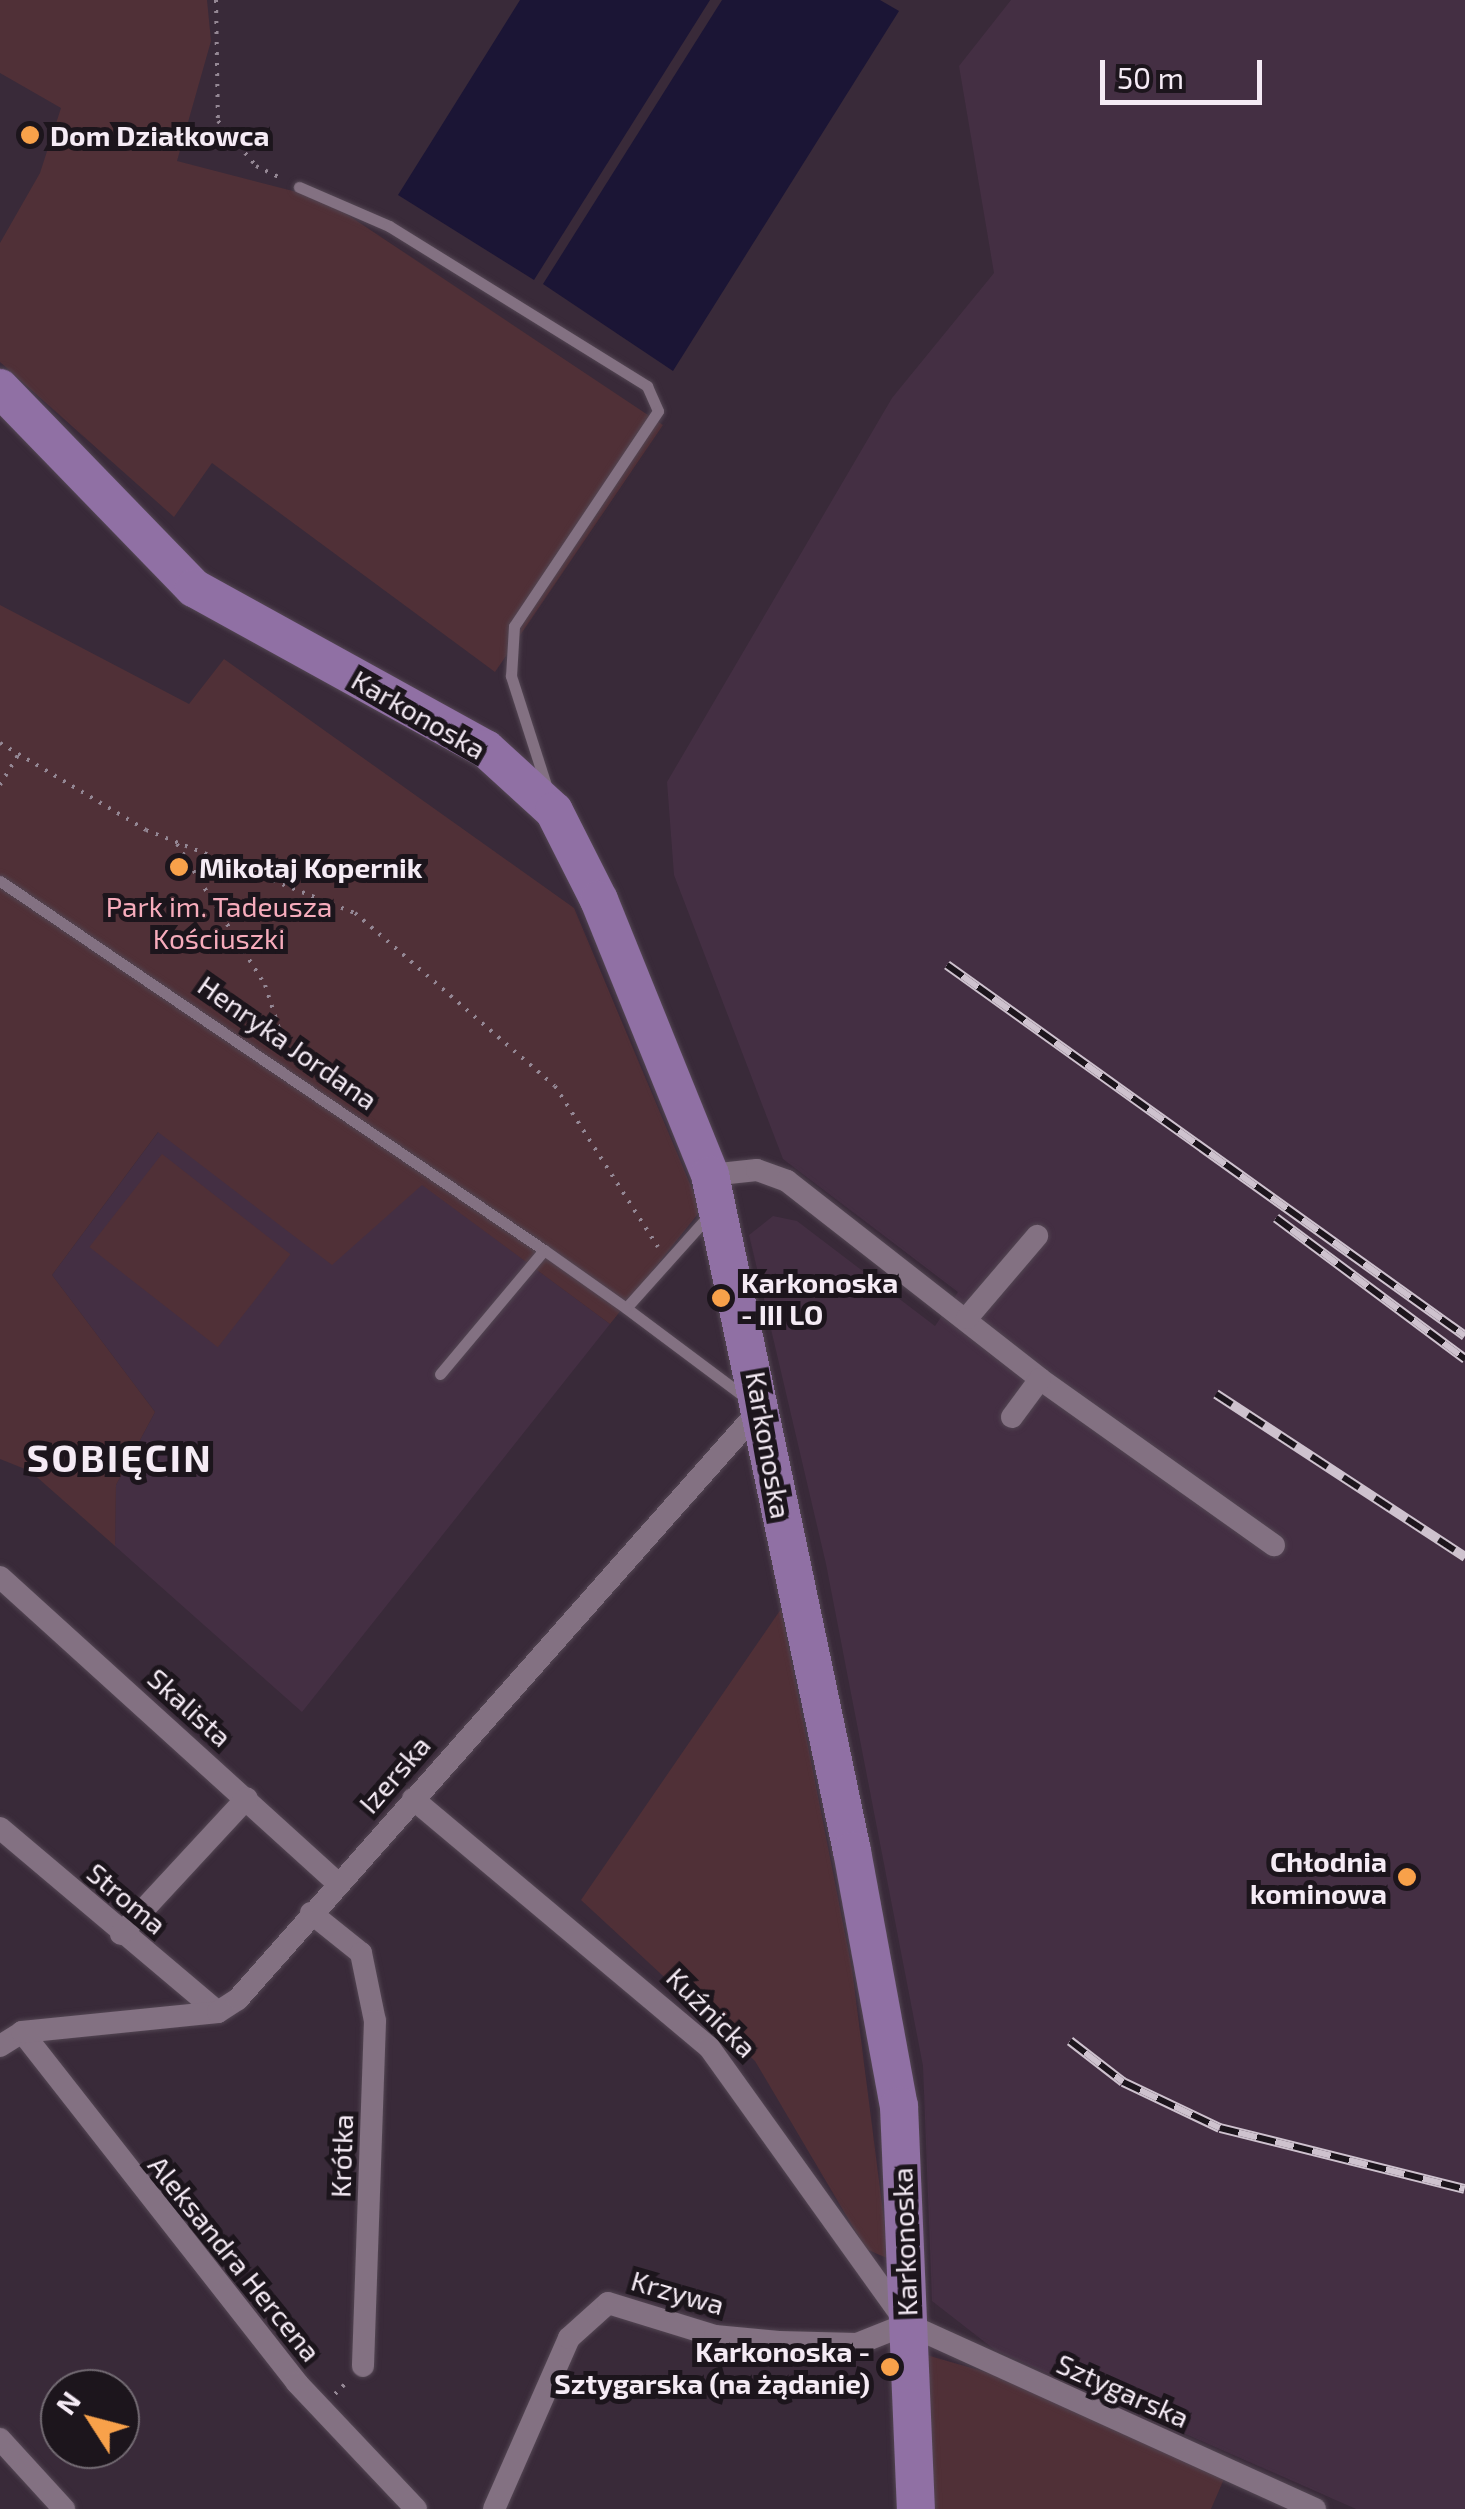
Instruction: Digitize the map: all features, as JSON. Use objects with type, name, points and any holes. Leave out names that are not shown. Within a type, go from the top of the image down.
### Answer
[{"type":"main road","name":"Karkonoska","points":[[0,388],[194,588],[486,749],[554,811],[714,1190],[762,1407],[899,2106],[916,2509]]},
{"type":"street","points":[[714,1190],[757,1170],[788,1181],[967,1318],[1040,1380],[1274,1545]]},
{"type":"street","points":[[967,1318],[1038,1236]]},
{"type":"street","points":[[1012,1418],[1040,1380]]},
{"type":"street","name":"Izerska","points":[[218,2012],[762,1407]]},
{"type":"street","name":"Skalista","points":[[0,1577],[338,1883]]},
{"type":"street","points":[[121,1934],[248,1798]]},
{"type":"street","name":"Kuźnicka","points":[[413,1799],[709,2047],[906,2324]]},
{"type":"street","name":"Stroma","points":[[0,1828],[218,2012]]},
{"type":"street","name":"Krótka","points":[[311,1913],[361,1953],[375,2021],[363,2366]]},
{"type":"street","points":[[0,2046],[22,2032],[218,2012]]},
{"type":"street","name":"Aleksandra Hercena","points":[[22,2032],[320,2408],[416,2509]]},
{"type":"street","name":"Krzywa","points":[[494,2509],[570,2338],[608,2303],[715,2336],[779,2342],[857,2344],[906,2324]]},
{"type":"street","name":"Sztygarska","points":[[906,2324],[1315,2509]]},
{"type":"street","points":[[0,2439],[64,2509]]},
{"type":"lane","points":[[298,187],[389,226],[647,386],[658,411],[514,626],[511,676],[554,811]]},
{"type":"lane","name":"Henryka Jordana","points":[[0,880],[294,1075],[762,1407]]},
{"type":"lane","points":[[626,1308],[668,1262],[714,1190]]},
{"type":"lane","points":[[440,1374],[544,1250]]},
{"type":"path","points":[[216,0],[218,121],[256,166],[298,187]]},
{"type":"path","points":[[0,743],[176,843],[356,913],[440,981],[555,1086],[668,1262]]},
{"type":"path","points":[[0,786],[18,755]]},
{"type":"path","points":[[176,843],[264,985],[294,1075]]},
{"type":"path","points":[[320,2408],[363,2366]]},
{"type":"shaded area","points":[[520,0],[710,0],[534,280],[398,195]]},
{"type":"shaded area","points":[[722,0],[880,0],[899,11],[673,371],[543,284]]},
{"type":"shaded area","points":[[1011,0],[1465,0],[1465,2509],[1356,2509],[995,2350],[932,2301],[923,2066],[826,1564],[749,1235],[773,1216],[797,1221],[935,1326],[958,1292],[783,1159],[674,875],[667,782],[892,398],[994,273],[959,66]]},
{"type":"shaded area","points":[[159,1131],[332,1264],[422,1184],[610,1324],[302,1712],[115,1546],[116,1485],[155,1412],[52,1275]]},
{"type":"green space","points":[[0,0],[207,0],[211,41],[177,161],[324,199],[663,425],[495,672],[212,463],[174,517],[0,362],[0,243],[40,173],[61,108],[0,73]]},
{"type":"green space","name":"Park im. Tadeusza Kościuszki","points":[[0,605],[189,704],[224,659],[574,908],[701,1210],[610,1324],[422,1185],[332,1265],[158,1132],[52,1275],[155,1412],[116,1485],[115,1546],[30,1471],[0,1459]]},
{"type":"green space","points":[[162,1154],[290,1254],[218,1347],[89,1247]]},
{"type":"green space","points":[[781,1609],[852,1969],[889,2259],[866,2249],[755,2061],[581,1900]]},
{"type":"green space","points":[[923,2354],[996,2375],[1227,2472],[1211,2509],[927,2509]]},
{"type":"railway","points":[[947,965],[1465,1336]]},
{"type":"railway","points":[[1276,1218],[1465,1359]]},
{"type":"railway","points":[[1216,1394],[1465,1557]]},
{"type":"railway","points":[[1070,2041],[1123,2082],[1220,2128],[1465,2189]]},
{"type":"place","name":"Dom Działkowca","points":[[30,135]]},
{"type":"place","name":"Mikołaj Kopernik","points":[[179,867]]},
{"type":"place","name":"Karkonoska - III LO","points":[[721,1298]]},
{"type":"place","name":"Chłodnia kominowa","points":[[1407,1877]]},
{"type":"place","name":"Karkonoska - Sztygarska (na żądanie)","points":[[890,2367]]},
{"type":"district","name":"SOBIĘCIN","points":[[120,1458]]}]
